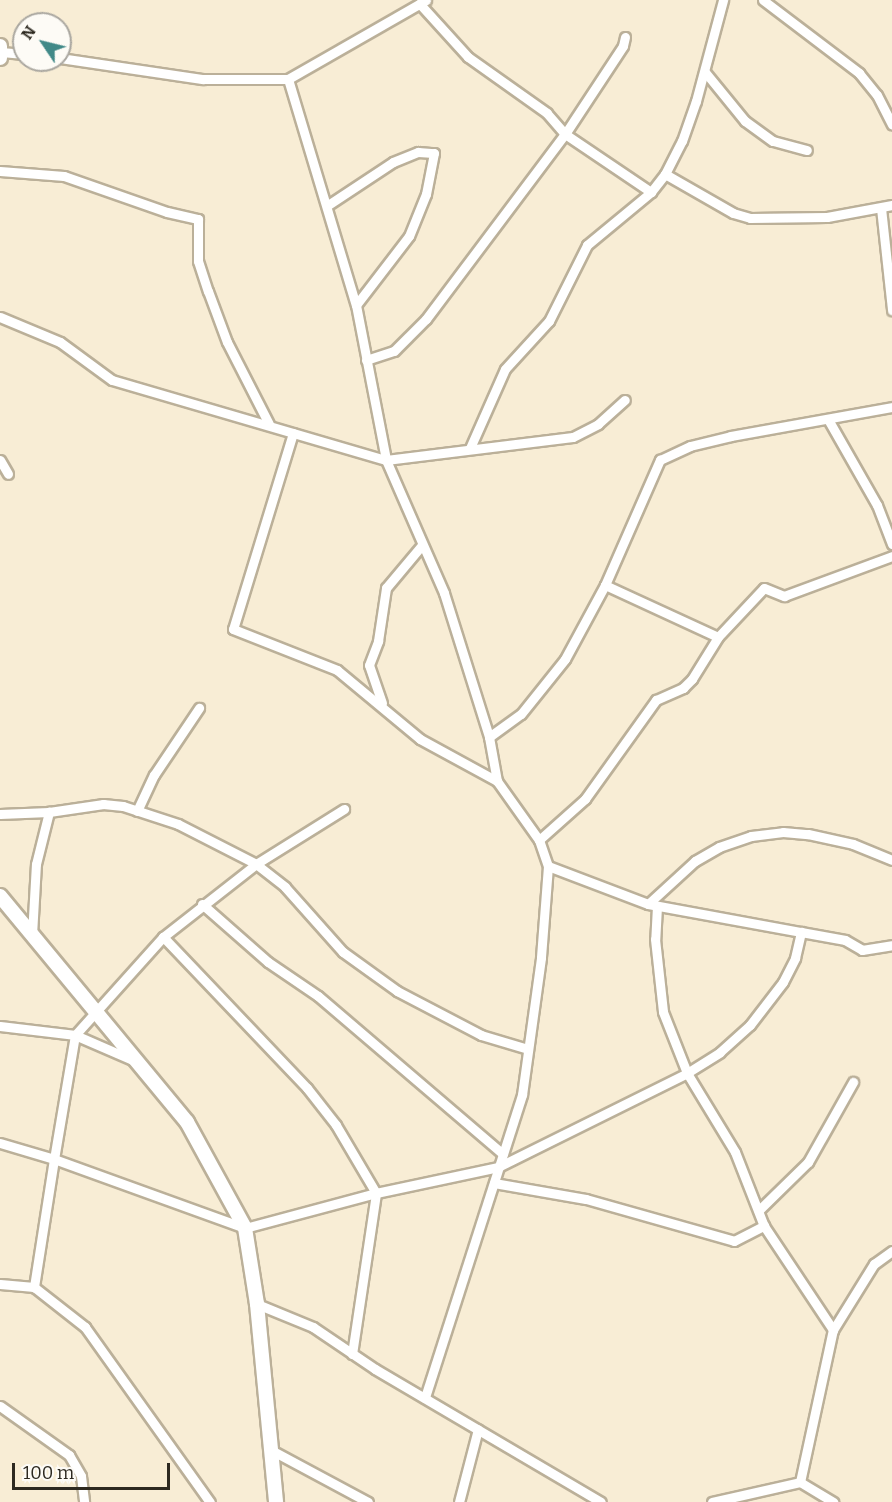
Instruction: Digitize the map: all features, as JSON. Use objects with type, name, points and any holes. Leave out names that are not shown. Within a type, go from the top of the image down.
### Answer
[{"type":"main road","points":[[0,46],[0,58]]},
{"type":"main road","points":[[0,896],[187,1122],[245,1228],[257,1304],[276,1502]]},
{"type":"street","points":[[470,448],[505,369],[549,321],[587,245],[651,192],[665,174],[682,141],[705,72],[723,0]]},
{"type":"street","points":[[763,0],[859,73],[877,95],[892,124]]},
{"type":"street","points":[[72,60],[203,79],[288,79],[423,2],[468,57],[548,113],[565,134],[651,192]]},
{"type":"street","points":[[366,360],[394,351],[426,319],[565,134],[623,46],[625,37]]},
{"type":"street","points":[[705,72],[745,121],[773,141],[807,150]]},
{"type":"street","points":[[288,79],[328,205],[356,305],[386,460],[444,593],[489,737],[497,781],[539,840],[548,866],[522,1095],[424,1398]]},
{"type":"street","points":[[328,205],[393,162],[418,152],[434,153],[426,194],[409,236],[356,305]]},
{"type":"street","points":[[0,171],[64,176],[167,212],[198,219],[198,261],[208,291],[227,342],[269,424]]},
{"type":"street","points":[[665,174],[733,213],[750,218],[827,217],[892,205]]},
{"type":"street","points":[[881,208],[892,310]]},
{"type":"street","points":[[0,317],[60,342],[112,380],[386,460],[573,437],[598,424],[625,400]]},
{"type":"street","points":[[489,737],[521,714],[541,693],[565,659],[605,585],[654,467],[669,453],[731,436],[829,421],[892,407]]},
{"type":"street","points":[[829,421],[877,505],[892,544]]},
{"type":"street","points":[[292,433],[233,629],[338,670],[383,705],[420,739],[497,781]]},
{"type":"street","points":[[0,460],[8,474]]},
{"type":"street","points":[[383,705],[369,664],[378,640],[386,588],[422,545]]},
{"type":"street","points":[[539,840],[585,799],[656,700],[682,688],[692,679],[718,637],[764,588],[784,596],[892,556]]},
{"type":"street","points":[[605,585],[718,637]]},
{"type":"street","points":[[137,811],[154,775],[199,708]]},
{"type":"street","points":[[0,814],[50,812],[103,804],[137,811],[199,834],[256,864],[285,887],[343,952],[397,992],[482,1035],[528,1049]]},
{"type":"street","points":[[34,1287],[75,1035],[163,937],[202,904],[256,864],[344,809]]},
{"type":"street","points":[[32,935],[36,864],[50,812]]},
{"type":"street","points":[[833,1330],[764,1226],[760,1209],[735,1152],[687,1073],[663,1012],[653,905],[695,861],[718,847],[751,836],[783,832],[817,835],[892,860]]},
{"type":"street","points":[[548,866],[653,905],[844,940],[862,950],[892,945]]},
{"type":"street","points":[[202,904],[268,962],[318,996],[503,1154]]},
{"type":"street","points":[[0,1143],[54,1159],[245,1228],[376,1193],[498,1167],[687,1073],[720,1052],[750,1025],[783,982],[795,958],[801,932]]},
{"type":"street","points":[[163,937],[307,1088],[336,1125],[376,1193],[352,1354]]},
{"type":"street","points":[[0,1026],[75,1035],[138,1062]]},
{"type":"street","points":[[760,1209],[808,1162],[854,1082]]},
{"type":"street","points":[[494,1183],[586,1199],[734,1241],[764,1226]]},
{"type":"street","points":[[800,1482],[833,1330],[874,1264],[892,1251]]},
{"type":"street","points":[[0,1284],[34,1287],[69,1312],[99,1344],[210,1502]]},
{"type":"street","points":[[257,1304],[313,1327],[424,1398],[602,1502]]},
{"type":"street","points":[[0,1406],[69,1455],[81,1476],[84,1502]]},
{"type":"street","points":[[459,1502],[478,1429]]},
{"type":"street","points":[[272,1450],[368,1502]]},
{"type":"street","points":[[712,1502],[800,1482],[833,1502]]}]
